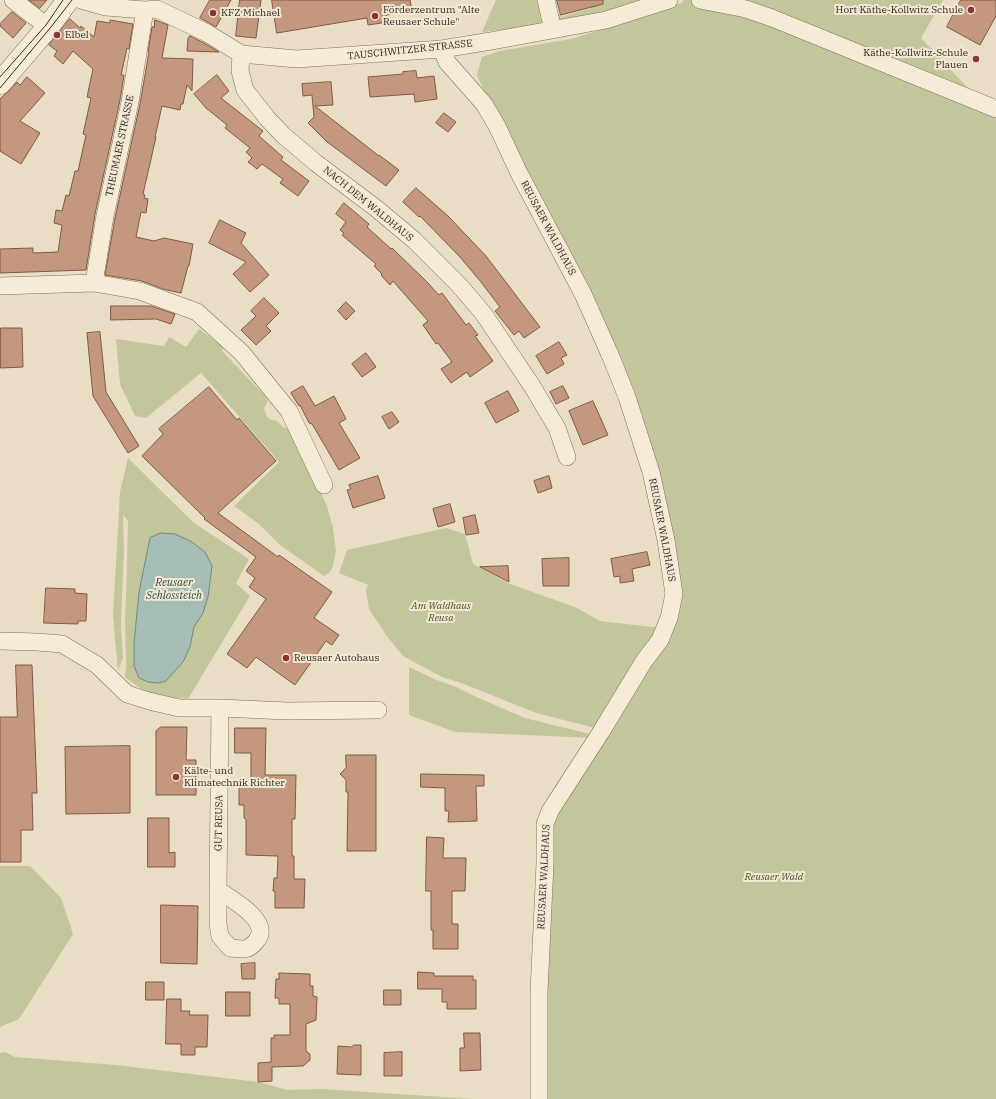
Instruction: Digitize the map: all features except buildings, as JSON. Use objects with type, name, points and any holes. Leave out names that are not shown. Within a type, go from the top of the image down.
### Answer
[{"type":"street","points":[[13,0],[48,27]]},
{"type":"street","points":[[0,83],[48,27],[68,0]]},
{"type":"street","name":"TAUSCHWITZER STRASSE","points":[[81,0],[106,8],[154,6],[207,33],[241,54],[297,59],[442,49],[606,20],[661,1]]},
{"type":"street","points":[[546,0],[554,30]]},
{"type":"street","points":[[700,0],[746,9],[772,18],[996,109]]},
{"type":"street","name":"THEUMAER STRASSE","points":[[94,283],[105,216],[130,102],[154,6]]},
{"type":"street","name":"REUSAER WALDHAUS","points":[[442,49],[447,62],[484,104],[497,126],[519,173],[583,294],[611,357],[627,398],[651,472],[666,540],[674,594],[669,618],[660,640],[644,661],[601,732],[550,811],[545,824],[545,864],[539,992],[539,1099]]},
{"type":"street","name":"NACH DEM WALDHAUS","points":[[241,54],[240,71],[245,90],[267,118],[283,135],[316,163],[377,209],[414,240],[459,285],[483,313],[532,386],[557,428],[567,457]]},
{"type":"street","points":[[0,286],[94,283],[140,291],[198,312],[242,353],[289,411],[324,485]]},
{"type":"street","points":[[0,641],[62,644],[97,665],[127,694],[178,708],[287,711],[378,710]]},
{"type":"street","name":"GUT REUSA","points":[[218,890],[220,708]]},
{"type":"green space","points":[[496,0],[541,0],[544,20],[541,25],[482,32]]},
{"type":"green space","points":[[589,0],[641,0],[592,16],[558,20],[555,15],[560,14],[561,17],[591,8]]},
{"type":"green space","name":"Reusaer Wald","points":[[683,0],[943,0],[921,38],[996,118],[996,1099],[544,1099],[547,824],[671,622],[654,470],[477,75],[482,57],[500,51],[571,39],[660,11],[683,2]]},
{"type":"green space","points":[[199,329],[223,347],[222,351],[265,396],[268,401],[264,408],[269,419],[277,421],[283,427],[292,430],[327,506],[333,528],[336,551],[333,566],[330,572],[324,576],[280,545],[259,524],[234,506],[279,462],[201,373],[146,418],[135,416],[120,384],[116,339],[164,346],[169,337],[186,347]]},
{"type":"green space","points":[[128,458],[194,523],[249,559],[236,583],[250,596],[188,699],[151,696],[125,677],[128,521],[123,515],[124,550],[121,626],[123,658],[118,671],[113,616],[120,492]],"holes":[[[150,538],[203,613],[194,627],[190,647],[183,662],[166,681],[158,683],[148,682],[134,666],[134,650],[139,602]]]},
{"type":"green space","name":"Am Waldhaus Reusa","points":[[446,528],[465,534],[473,564],[510,584],[575,607],[600,621],[661,628],[599,729],[536,713],[464,684],[442,677],[403,656],[386,635],[369,609],[366,590],[368,585],[339,573],[347,550]]},
{"type":"green space","points":[[409,667],[525,718],[594,735],[595,738],[455,732],[409,715]]},
{"type":"green space","points":[[0,866],[30,866],[61,898],[73,934],[19,1019],[0,1027]]},
{"type":"green space","points":[[5,1052],[15,1057],[116,1065],[258,1082],[287,1090],[321,1089],[474,1099],[0,1099],[0,1053]]},
{"type":"water","name":"Reusaer Schlossteich","points":[[161,533],[175,534],[192,542],[205,552],[212,566],[208,597],[203,613],[194,627],[190,647],[183,662],[166,681],[158,683],[148,682],[139,678],[134,666],[134,643],[139,592],[150,538]]},
{"type":"tram line","points":[[0,77],[46,25],[63,0]]},
{"type":"tram line","points":[[0,88],[72,0]]},
{"type":"place","name":"Hort Käthe-Kollwitz Schule","points":[[971,10]]},
{"type":"place","name":"KFZ Michael","points":[[213,13]]},
{"type":"place","name":"Förderzentrum \"Alte Reusaer Schule\"","points":[[375,16]]},
{"type":"place","name":"Elbel","points":[[57,35]]},
{"type":"place","name":"Käthe-Kollwitz-Schule Plauen","points":[[976,59]]},
{"type":"place","name":"Reusaer Autohaus","points":[[286,658]]},
{"type":"place","name":"Kälte- und Klimatechnik Richter","points":[[176,777]]}]
